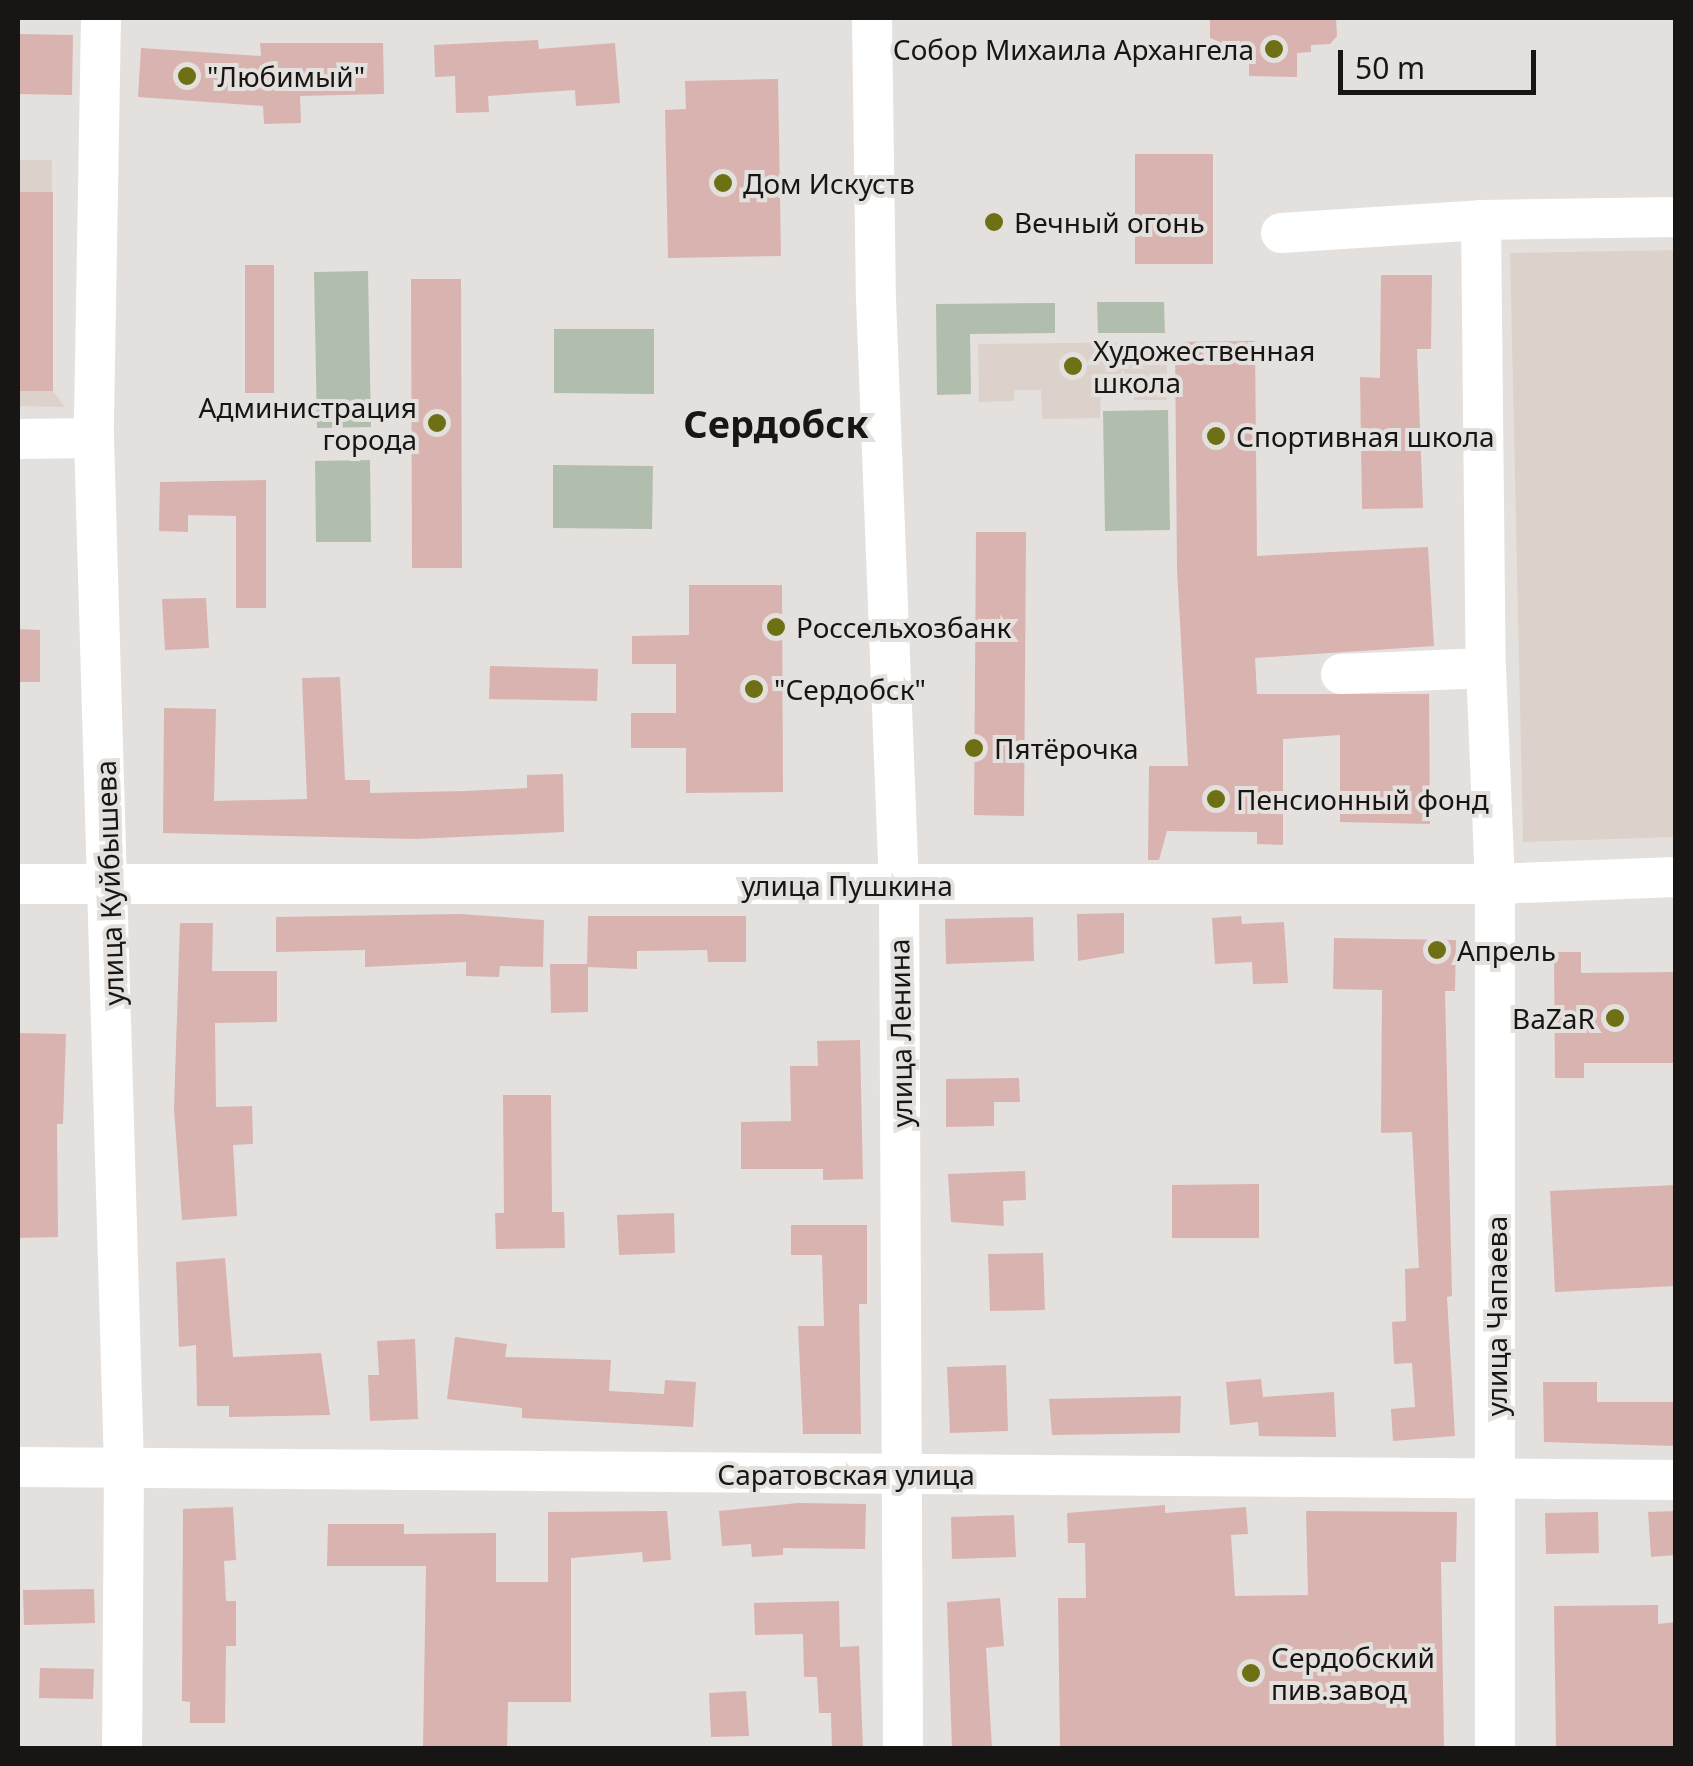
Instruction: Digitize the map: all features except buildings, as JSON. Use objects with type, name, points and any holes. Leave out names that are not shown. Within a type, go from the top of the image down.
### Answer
[{"type":"street","name":"улица Куйбышева","points":[[102,18],[94,438],[124,1468],[122,1748]]},
{"type":"street","name":"улица Ленина","points":[[872,18],[876,299],[899,886],[903,1748]]},
{"type":"street","points":[[1281,232],[1481,220],[1676,217]]},
{"type":"street","name":"улица Чапаева","points":[[1481,220],[1486,668],[1495,884],[1495,1748]]},
{"type":"street","points":[[18,439],[94,438]]},
{"type":"street","points":[[1341,674],[1486,668]]},
{"type":"street","name":"улица Пушкина","points":[[18,884],[1495,884],[1676,877]]},
{"type":"street","name":"Саратовская улица","points":[[18,1467],[1676,1480]]},
{"type":"shaded area","points":[[18,160],[52,160],[53,391],[65,407],[18,406]]},
{"type":"shaded area","points":[[1675,250],[1675,837],[1523,842],[1510,253]]},
{"type":"shaded area","name":"Художественная школа","points":[[1167,342],[1167,400],[1134,400],[1133,388],[1101,388],[1100,418],[1042,419],[1041,390],[1015,390],[1014,401],[979,402],[978,344]]},
{"type":"green space","points":[[368,271],[371,427],[317,428],[314,272]]},
{"type":"green space","points":[[1097,302],[1164,302],[1165,333],[1098,333]]},
{"type":"green space","points":[[1055,303],[1055,333],[970,334],[971,394],[937,395],[936,304]]},
{"type":"green space","points":[[554,329],[654,329],[654,394],[554,393]]},
{"type":"green space","points":[[1168,410],[1170,530],[1105,531],[1103,411]]},
{"type":"green space","points":[[370,460],[371,542],[316,542],[315,461]]},
{"type":"green space","points":[[553,465],[653,466],[652,529],[553,528]]},
{"type":"place","name":"Собор Михаила Архангела","points":[[1274,49]]},
{"type":"place","name":"\"Любимый\"","points":[[187,76]]},
{"type":"place","name":"Дом Искуств","points":[[723,183]]},
{"type":"place","name":"Вечный огонь","points":[[994,222]]},
{"type":"place","name":"Художественная школа","points":[[1073,366]]},
{"type":"place","name":"Администрация города","points":[[437,423]]},
{"type":"place","name":"Спортивная школа","points":[[1216,436]]},
{"type":"place","name":"Россельхозбанк","points":[[776,627]]},
{"type":"place","name":"\"Сердобск\"","points":[[754,689]]},
{"type":"place","name":"Пятёрочка","points":[[974,748]]},
{"type":"place","name":"Пенсионный фонд","points":[[1216,799]]},
{"type":"place","name":"Апрель","points":[[1437,950]]},
{"type":"place","name":"BaZaR","points":[[1615,1018]]},
{"type":"place","name":"Сердобский пив.завод","points":[[1251,1673]]},
{"type":"district","name":"Сердобск","points":[[776,424]]}]
